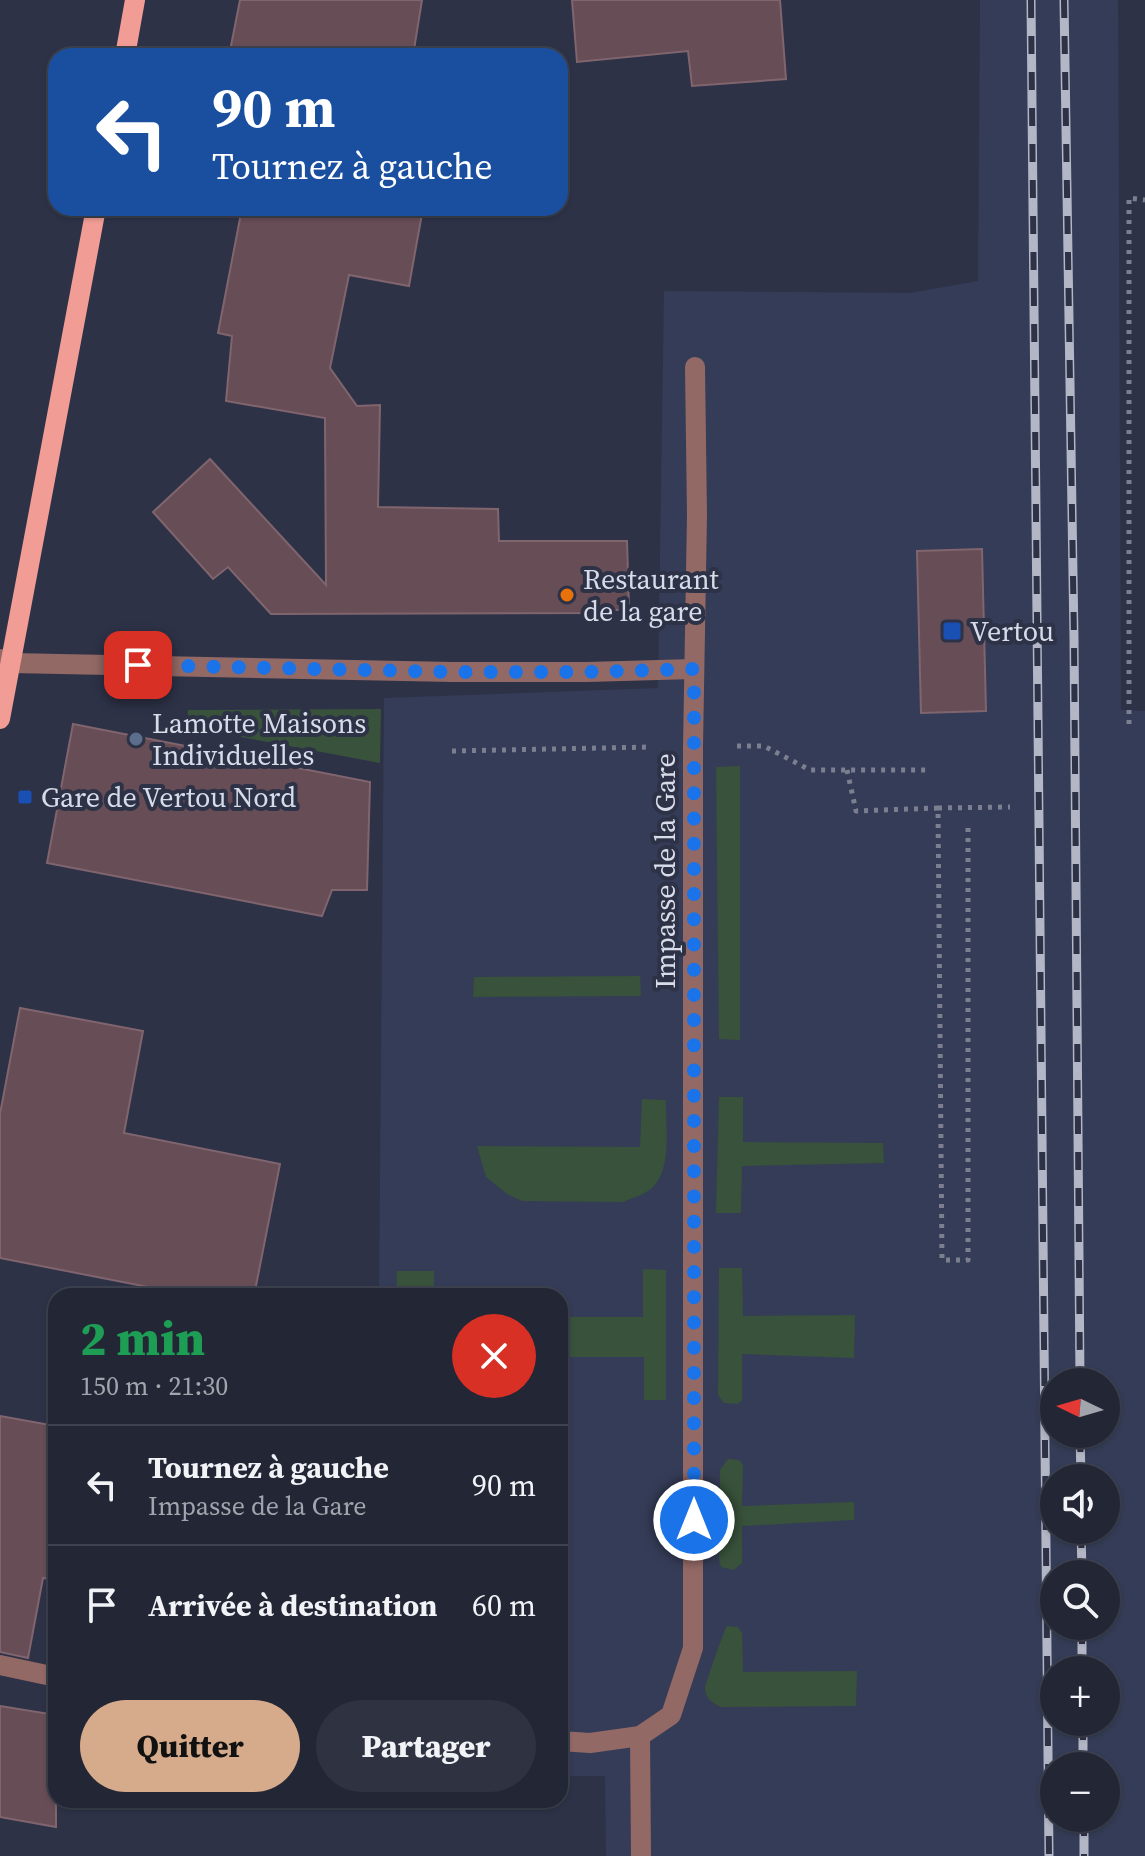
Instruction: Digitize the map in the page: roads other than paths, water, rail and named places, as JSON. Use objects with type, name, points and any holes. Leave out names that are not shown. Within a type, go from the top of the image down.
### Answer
[{"type":"main road","points":[[126,48],[135,0]]},
{"type":"main road","points":[[0,719],[6,661],[94,216]]},
{"type":"street","name":"Impasse de la Gare","points":[[640,1736],[671,1715],[693,1648],[695,367]]},
{"type":"street","points":[[6,661],[452,672],[694,669]]},
{"type":"street","points":[[0,1665],[48,1675]]},
{"type":"street","points":[[568,1742],[590,1743],[640,1736],[641,1856]]},
{"type":"railway","points":[[1031,0],[1049,1856]]},
{"type":"railway","points":[[1064,0],[1074,639],[1080,1368]]},
{"type":"railway","points":[[1080,1448],[1081,1464]]},
{"type":"railway","points":[[1081,1544],[1082,1560]]},
{"type":"railway","points":[[1082,1640],[1082,1656]]},
{"type":"railway","points":[[1083,1736],[1083,1752]]},
{"type":"railway","points":[[1084,1832],[1084,1856]]},
{"type":"place","name":"Restaurant de la gare","points":[[567,595]]},
{"type":"place","name":"Vertou","points":[[952,631]]},
{"type":"place","name":"Lamotte Maisons Individuelles","points":[[136,739]]},
{"type":"place","name":"Gare de Vertou Nord","points":[[25,797]]}]
